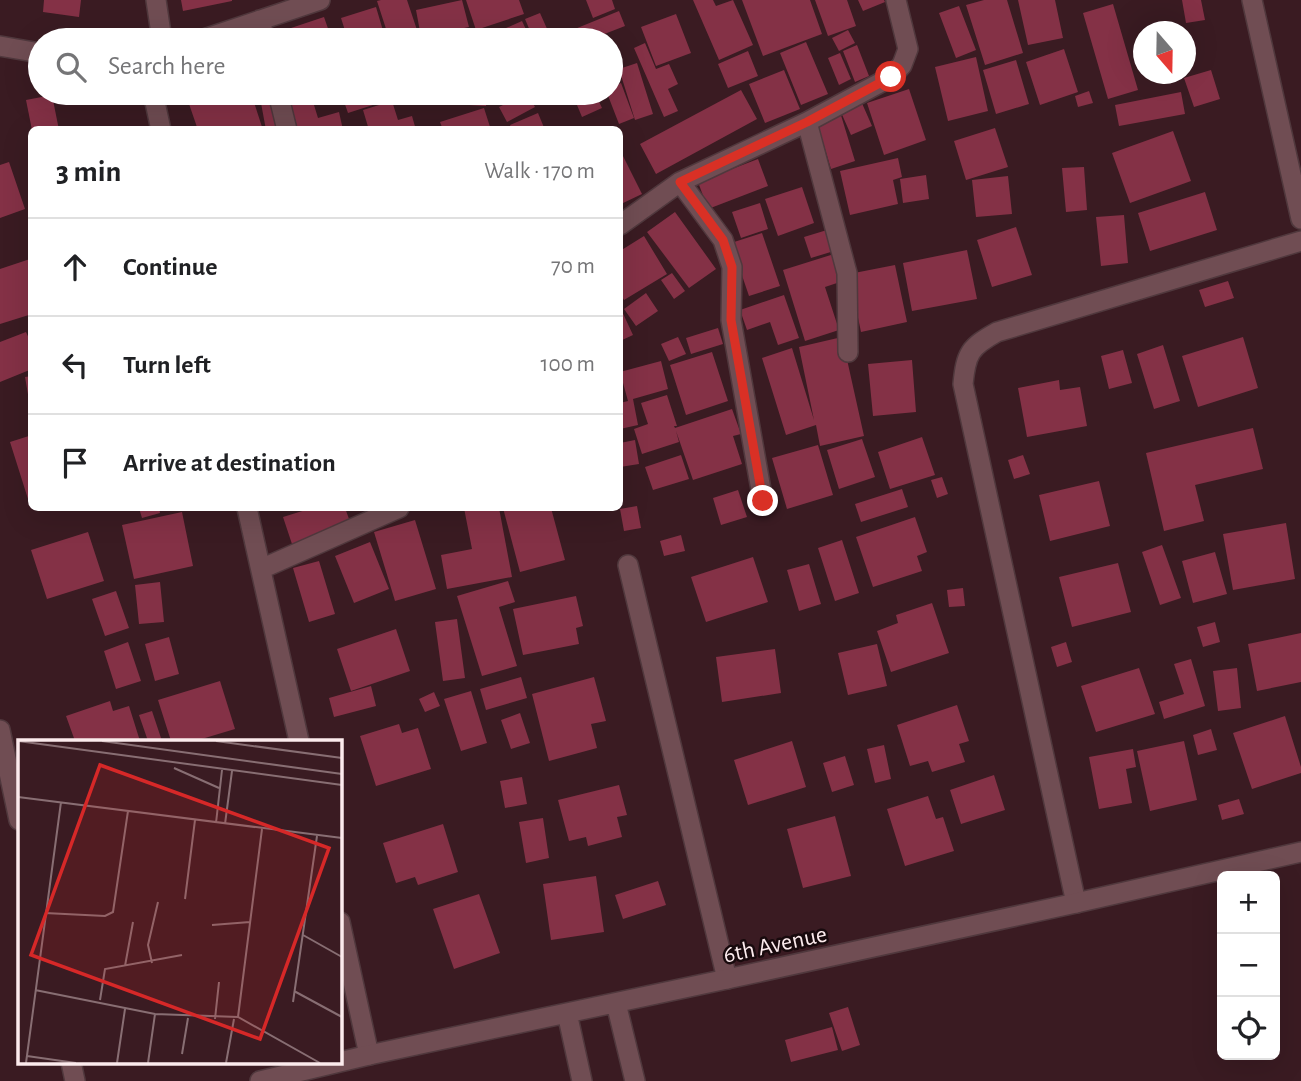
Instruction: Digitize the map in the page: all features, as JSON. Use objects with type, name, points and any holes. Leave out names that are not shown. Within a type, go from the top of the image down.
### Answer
[{"type":"street","points":[[156,0],[160,28]]},
{"type":"street","points":[[236,28],[320,0]]},
{"type":"street","points":[[623,223],[680,182],[807,122],[891,77],[902,65],[908,50],[896,0]]},
{"type":"street","points":[[1252,0],[1301,219]]},
{"type":"street","points":[[260,20],[262,28]]},
{"type":"street","points":[[0,46],[28,50]]},
{"type":"street","points":[[156,105],[160,126]]},
{"type":"street","points":[[281,105],[286,126]]},
{"type":"street","points":[[807,122],[847,273],[848,352]]},
{"type":"street","points":[[680,182],[723,240],[732,267],[731,320],[763,501]]},
{"type":"street","points":[[1076,903],[963,384],[965,366],[970,352],[979,341],[997,332],[1301,241]]},
{"type":"street","points":[[248,511],[299,740]]},
{"type":"street","points":[[261,569],[392,511]]},
{"type":"street","points":[[628,565],[727,979]]},
{"type":"street","points":[[0,730],[18,815]]},
{"type":"street","name":"6th Avenue","points":[[341,1062],[1301,852]]},
{"type":"street","points":[[341,927],[369,1055]]},
{"type":"street","points":[[616,1003],[635,1081]]},
{"type":"street","points":[[567,1013],[582,1081]]},
{"type":"street","name":"6th Avenue","points":[[260,1081],[331,1064]]},
{"type":"building","points":[[44,0],[81,0],[79,17],[43,12]]},
{"type":"building","points":[[181,0],[232,0],[232,1],[183,11]]},
{"type":"building","points":[[407,0],[416,28],[386,28],[377,1]]},
{"type":"building","points":[[462,0],[469,27],[419,28],[416,10]]},
{"type":"building","points":[[466,0],[519,0],[524,14],[475,28]]},
{"type":"building","points":[[586,0],[612,0],[615,9],[593,18]]},
{"type":"building","points":[[693,0],[713,0],[716,6],[733,0],[753,45],[719,60]]},
{"type":"building","points":[[742,0],[810,0],[822,34],[763,56]]},
{"type":"building","points":[[815,0],[847,0],[856,26],[828,36]]},
{"type":"building","points":[[858,0],[884,0],[885,2],[863,11]]},
{"type":"building","points":[[984,0],[1007,0],[1023,53],[985,65],[966,5]]},
{"type":"building","points":[[1018,0],[1055,0],[1063,38],[1028,45]]},
{"type":"building","points":[[1182,0],[1201,0],[1205,20],[1186,21]]},
{"type":"building","points":[[1113,4],[1133,73],[1133,84],[1136,84],[1138,90],[1108,99],[1083,13]]},
{"type":"building","points":[[959,6],[976,50],[956,58],[939,13]]},
{"type":"building","points":[[376,7],[382,28],[344,28],[341,18]]},
{"type":"building","points":[[619,11],[625,26],[620,28],[577,28]]},
{"type":"building","points":[[540,13],[547,28],[529,28],[525,19]]},
{"type":"building","points":[[676,14],[691,53],[656,66],[641,27]]},
{"type":"building","points":[[324,17],[328,28],[291,28]]},
{"type":"building","points":[[522,21],[525,28],[506,28]]},
{"type":"building","points":[[848,30],[855,43],[839,51],[832,38]]},
{"type":"building","points":[[806,42],[828,94],[801,105],[780,53]]},
{"type":"building","points":[[645,43],[656,69],[669,64],[678,84],[668,89],[678,111],[664,117],[634,48]]},
{"type":"building","points":[[857,45],[869,76],[855,82],[843,51]]},
{"type":"building","points":[[1064,49],[1078,92],[1040,105],[1026,62]]},
{"type":"building","points":[[748,51],[758,76],[728,88],[718,64]]},
{"type":"building","points":[[840,53],[851,79],[839,85],[828,58]]},
{"type":"building","points":[[976,57],[988,111],[948,121],[935,67]]},
{"type":"building","points":[[1016,60],[1029,104],[996,114],[983,70]]},
{"type":"building","points":[[637,63],[653,114],[635,120],[623,82],[623,68]]},
{"type":"building","points":[[784,70],[800,109],[765,123],[749,84]]},
{"type":"building","points":[[1211,70],[1220,99],[1194,107],[1186,84],[1196,84],[1196,74]]},
{"type":"building","points":[[623,88],[634,118],[619,124],[612,105],[623,105]]},
{"type":"building","points":[[909,89],[926,140],[884,155],[867,103]]},
{"type":"building","points":[[741,90],[757,119],[656,174],[640,144]]},
{"type":"building","points":[[1089,91],[1093,103],[1078,107],[1075,96]]},
{"type":"building","points":[[1181,92],[1185,114],[1119,126],[1115,105]]},
{"type":"building","points":[[26,100],[28,105],[54,105],[58,126],[31,126]]},
{"type":"building","points":[[861,101],[872,126],[851,135],[840,110]]},
{"type":"building","points":[[189,105],[255,105],[262,126],[197,126]]},
{"type":"building","points":[[261,105],[277,105],[280,126],[265,126]]},
{"type":"building","points":[[291,105],[314,105],[318,118],[339,112],[342,126],[297,126]]},
{"type":"building","points":[[345,105],[373,105],[348,113]]},
{"type":"building","points":[[379,105],[393,105],[398,120],[412,116],[415,126],[368,126],[363,110]]},
{"type":"building","points":[[534,105],[535,107],[507,122],[499,107]]},
{"type":"building","points":[[577,105],[601,105],[602,108],[582,117]]},
{"type":"building","points":[[484,108],[490,126],[442,126],[440,122]]},
{"type":"building","points":[[840,112],[855,161],[831,169],[816,119]]},
{"type":"building","points":[[538,113],[543,126],[510,126]]},
{"type":"building","points":[[995,128],[1008,167],[966,180],[954,141]]},
{"type":"building","points":[[1173,131],[1191,181],[1130,203],[1112,153]]},
{"type":"building","points":[[623,156],[642,194],[623,203]]},
{"type":"building","points":[[898,158],[902,177],[893,180],[898,204],[850,215],[840,171]]},
{"type":"building","points":[[758,159],[768,186],[708,209],[698,182]]},
{"type":"building","points":[[9,162],[25,209],[0,218],[0,165]]},
{"type":"building","points":[[1084,167],[1087,210],[1066,212],[1062,168]]},
{"type":"building","points":[[926,175],[929,199],[903,203],[900,179]]},
{"type":"building","points":[[1008,176],[1012,214],[976,217],[972,180]]},
{"type":"building","points":[[802,187],[814,223],[778,236],[765,199]]},
{"type":"building","points":[[1205,192],[1217,230],[1150,251],[1138,213]]},
{"type":"building","points":[[760,203],[768,229],[741,238],[732,212]]},
{"type":"building","points":[[675,212],[716,269],[689,288],[647,232]]},
{"type":"building","points":[[1124,215],[1128,263],[1101,266],[1096,217]]},
{"type":"building","points":[[1016,227],[1032,275],[992,287],[977,240]]},
{"type":"building","points":[[827,230],[834,251],[811,258],[804,237]]},
{"type":"building","points":[[762,233],[780,286],[749,296],[731,243]]},
{"type":"building","points":[[644,236],[667,274],[624,300],[623,298],[623,249]]},
{"type":"building","points":[[967,250],[977,299],[912,311],[903,263]]},
{"type":"building","points":[[834,254],[843,281],[825,287],[839,330],[805,341],[783,270]]},
{"type":"building","points":[[28,260],[28,315],[0,324],[0,269]]},
{"type":"building","points":[[895,265],[907,322],[861,332],[849,274]]},
{"type":"building","points":[[672,273],[685,291],[674,299],[661,280]]},
{"type":"building","points":[[1228,281],[1234,298],[1205,307],[1199,290]]},
{"type":"building","points":[[646,293],[658,311],[636,326],[624,309]]},
{"type":"building","points":[[784,295],[799,338],[778,345],[770,322],[747,330],[740,310]]},
{"type":"building","points":[[623,313],[633,335],[623,340]]},
{"type":"building","points":[[718,328],[723,344],[691,354],[686,338]]},
{"type":"building","points":[[26,332],[28,371],[0,382],[0,342]]},
{"type":"building","points":[[678,337],[686,354],[669,361],[661,344]]},
{"type":"building","points":[[842,337],[864,436],[820,446],[816,425],[786,435],[762,358],[792,348],[814,420],[799,347]]},
{"type":"building","points":[[1243,337],[1258,388],[1198,407],[1182,356]]},
{"type":"building","points":[[1163,345],[1180,401],[1154,409],[1137,354]]},
{"type":"building","points":[[1123,350],[1132,383],[1109,389],[1101,356]]},
{"type":"building","points":[[712,352],[728,401],[686,415],[670,365]]},
{"type":"building","points":[[912,360],[916,412],[873,416],[868,364]]},
{"type":"building","points":[[661,361],[668,389],[633,399],[638,425],[623,428],[623,402],[628,401],[623,371]]},
{"type":"building","points":[[1059,380],[1060,390],[1080,387],[1087,426],[1027,437],[1018,388]]},
{"type":"building","points":[[667,395],[677,426],[674,426],[675,428],[732,409],[741,434],[733,436],[742,464],[693,480],[676,431],[679,442],[642,454],[634,429],[648,424],[641,403]]},
{"type":"building","points":[[1253,428],[1263,469],[1195,485],[1204,521],[1164,531],[1146,453]]},
{"type":"building","points":[[28,436],[28,499],[10,442]]},
{"type":"building","points":[[922,437],[935,475],[890,489],[878,452]]},
{"type":"building","points":[[862,439],[875,477],[839,489],[827,450]]},
{"type":"building","points":[[635,440],[639,464],[623,467],[623,442]]},
{"type":"building","points":[[818,445],[833,495],[787,509],[772,458]]},
{"type":"building","points":[[681,455],[689,479],[653,490],[645,467]]},
{"type":"building","points":[[1023,455],[1030,474],[1014,479],[1008,460]]},
{"type":"building","points":[[942,477],[948,494],[937,498],[931,480]]},
{"type":"building","points":[[1099,481],[1110,526],[1050,541],[1039,495]]},
{"type":"building","points":[[902,489],[908,507],[861,522],[855,504]]},
{"type":"building","points":[[738,490],[747,517],[721,525],[713,498]]},
{"type":"building","points":[[637,506],[641,528],[624,531],[620,511]]},
{"type":"building","points":[[140,511],[160,511],[160,513],[142,518]]},
{"type":"building","points":[[302,511],[346,511],[352,527],[293,547],[283,517]]},
{"type":"building","points":[[465,511],[500,511],[512,577],[447,589],[441,555],[472,549]]},
{"type":"building","points":[[504,511],[552,511],[565,560],[520,572]]},
{"type":"building","points":[[182,512],[193,566],[134,579],[122,525]]},
{"type":"building","points":[[915,517],[927,552],[917,556],[922,571],[873,587],[856,537]]},
{"type":"building","points":[[415,520],[436,589],[395,601],[374,532]]},
{"type":"building","points":[[1286,523],[1295,579],[1233,590],[1223,534]]},
{"type":"building","points":[[88,532],[104,581],[47,599],[31,550]]},
{"type":"building","points":[[681,535],[685,551],[664,556],[660,541]]},
{"type":"building","points":[[842,540],[859,593],[835,601],[818,548]]},
{"type":"building","points":[[370,542],[389,589],[354,603],[335,556]]},
{"type":"building","points":[[1162,545],[1181,598],[1160,605],[1142,552]]},
{"type":"building","points":[[1215,552],[1227,594],[1193,603],[1182,561]]},
{"type":"building","points":[[753,557],[768,602],[706,622],[691,577]]},
{"type":"building","points":[[319,561],[335,614],[309,622],[293,568]]},
{"type":"building","points":[[1118,563],[1131,612],[1072,627],[1059,577]]},
{"type":"building","points":[[809,564],[821,604],[799,611],[787,570]]},
{"type":"building","points":[[508,581],[515,602],[499,607],[517,666],[482,676],[457,596]]},
{"type":"building","points":[[160,582],[164,622],[139,624],[135,585]]},
{"type":"building","points":[[963,588],[965,606],[949,607],[947,590]]},
{"type":"building","points":[[116,591],[129,628],[105,636],[92,599]]},
{"type":"building","points":[[576,596],[583,626],[576,628],[579,644],[523,655],[513,609]]},
{"type":"building","points":[[932,603],[949,653],[891,672],[877,631],[898,623],[896,615]]},
{"type":"building","points":[[457,619],[465,678],[443,681],[435,622]]},
{"type":"building","points":[[1215,622],[1220,642],[1203,647],[1197,627]]},
{"type":"building","points":[[396,629],[410,671],[351,691],[337,649]]},
{"type":"building","points":[[1301,633],[1301,682],[1257,691],[1248,644]]},
{"type":"building","points":[[169,637],[179,674],[155,681],[145,644]]},
{"type":"building","points":[[128,642],[141,681],[116,689],[104,651]]},
{"type":"building","points":[[1066,642],[1072,662],[1057,667],[1051,647]]},
{"type":"building","points":[[877,644],[887,686],[848,695],[838,653]]},
{"type":"building","points":[[775,649],[781,693],[722,702],[716,657]]},
{"type":"building","points":[[1191,659],[1205,706],[1164,719],[1159,702],[1184,694],[1174,664]]},
{"type":"building","points":[[1139,668],[1155,714],[1096,732],[1081,686]]},
{"type":"building","points":[[1237,668],[1241,708],[1218,711],[1213,671]]},
{"type":"building","points":[[521,677],[527,698],[486,710],[480,689]]},
{"type":"building","points":[[594,677],[606,721],[591,724],[597,748],[549,761],[532,694]]},
{"type":"building","points":[[220,681],[235,729],[198,740],[171,740],[158,700]]},
{"type":"building","points":[[371,686],[376,706],[334,717],[329,698]]},
{"type":"building","points":[[471,691],[487,743],[461,751],[444,699]]},
{"type":"building","points":[[434,692],[440,706],[425,712],[419,699]]},
{"type":"building","points":[[110,701],[113,711],[129,706],[140,740],[75,740],[66,716]]},
{"type":"building","points":[[957,705],[969,741],[959,744],[965,762],[932,772],[928,761],[910,766],[897,725]]},
{"type":"building","points":[[152,711],[162,740],[148,740],[139,715]]},
{"type":"building","points":[[520,713],[530,743],[511,749],[501,720]]},
{"type":"building","points":[[1285,716],[1301,773],[1252,789],[1233,733]]},
{"type":"building","points":[[399,724],[402,733],[418,728],[431,769],[376,786],[360,736]]},
{"type":"building","points":[[1211,729],[1217,750],[1198,755],[1193,735]]},
{"type":"building","points":[[792,741],[806,787],[748,805],[734,760]]},
{"type":"building","points":[[1184,741],[1197,800],[1150,811],[1137,751]]},
{"type":"building","points":[[884,745],[891,779],[875,783],[867,749]]},
{"type":"building","points":[[1133,749],[1136,767],[1126,769],[1132,803],[1099,809],[1089,757]]},
{"type":"building","points":[[845,756],[854,785],[832,792],[823,763]]},
{"type":"building","points":[[994,775],[1005,810],[961,824],[950,790]]},
{"type":"building","points":[[522,777],[527,804],[505,808],[500,781]]},
{"type":"building","points":[[619,785],[627,815],[617,817],[622,837],[588,846],[586,837],[569,841],[558,800]]},
{"type":"building","points":[[928,796],[936,819],[943,817],[954,851],[905,866],[887,809]]},
{"type":"building","points":[[1239,799],[1244,814],[1222,820],[1218,805]]},
{"type":"building","points":[[835,816],[851,876],[803,888],[787,829]]},
{"type":"building","points":[[543,818],[549,858],[526,863],[519,822]]},
{"type":"building","points":[[443,824],[458,872],[418,885],[415,877],[396,883],[383,843]]},
{"type":"building","points":[[596,876],[604,932],[551,940],[543,884]]},
{"type":"building","points":[[658,881],[666,905],[623,919],[615,895]]},
{"type":"building","points":[[479,894],[500,953],[454,969],[433,909]]},
{"type":"building","points":[[848,1007],[860,1045],[842,1051],[829,1013]]},
{"type":"building","points":[[832,1027],[838,1050],[791,1062],[785,1040]]},
{"type":"route","points":[[763,501],[731,320],[732,267],[723,240],[680,182],[807,122],[891,77]]}]
